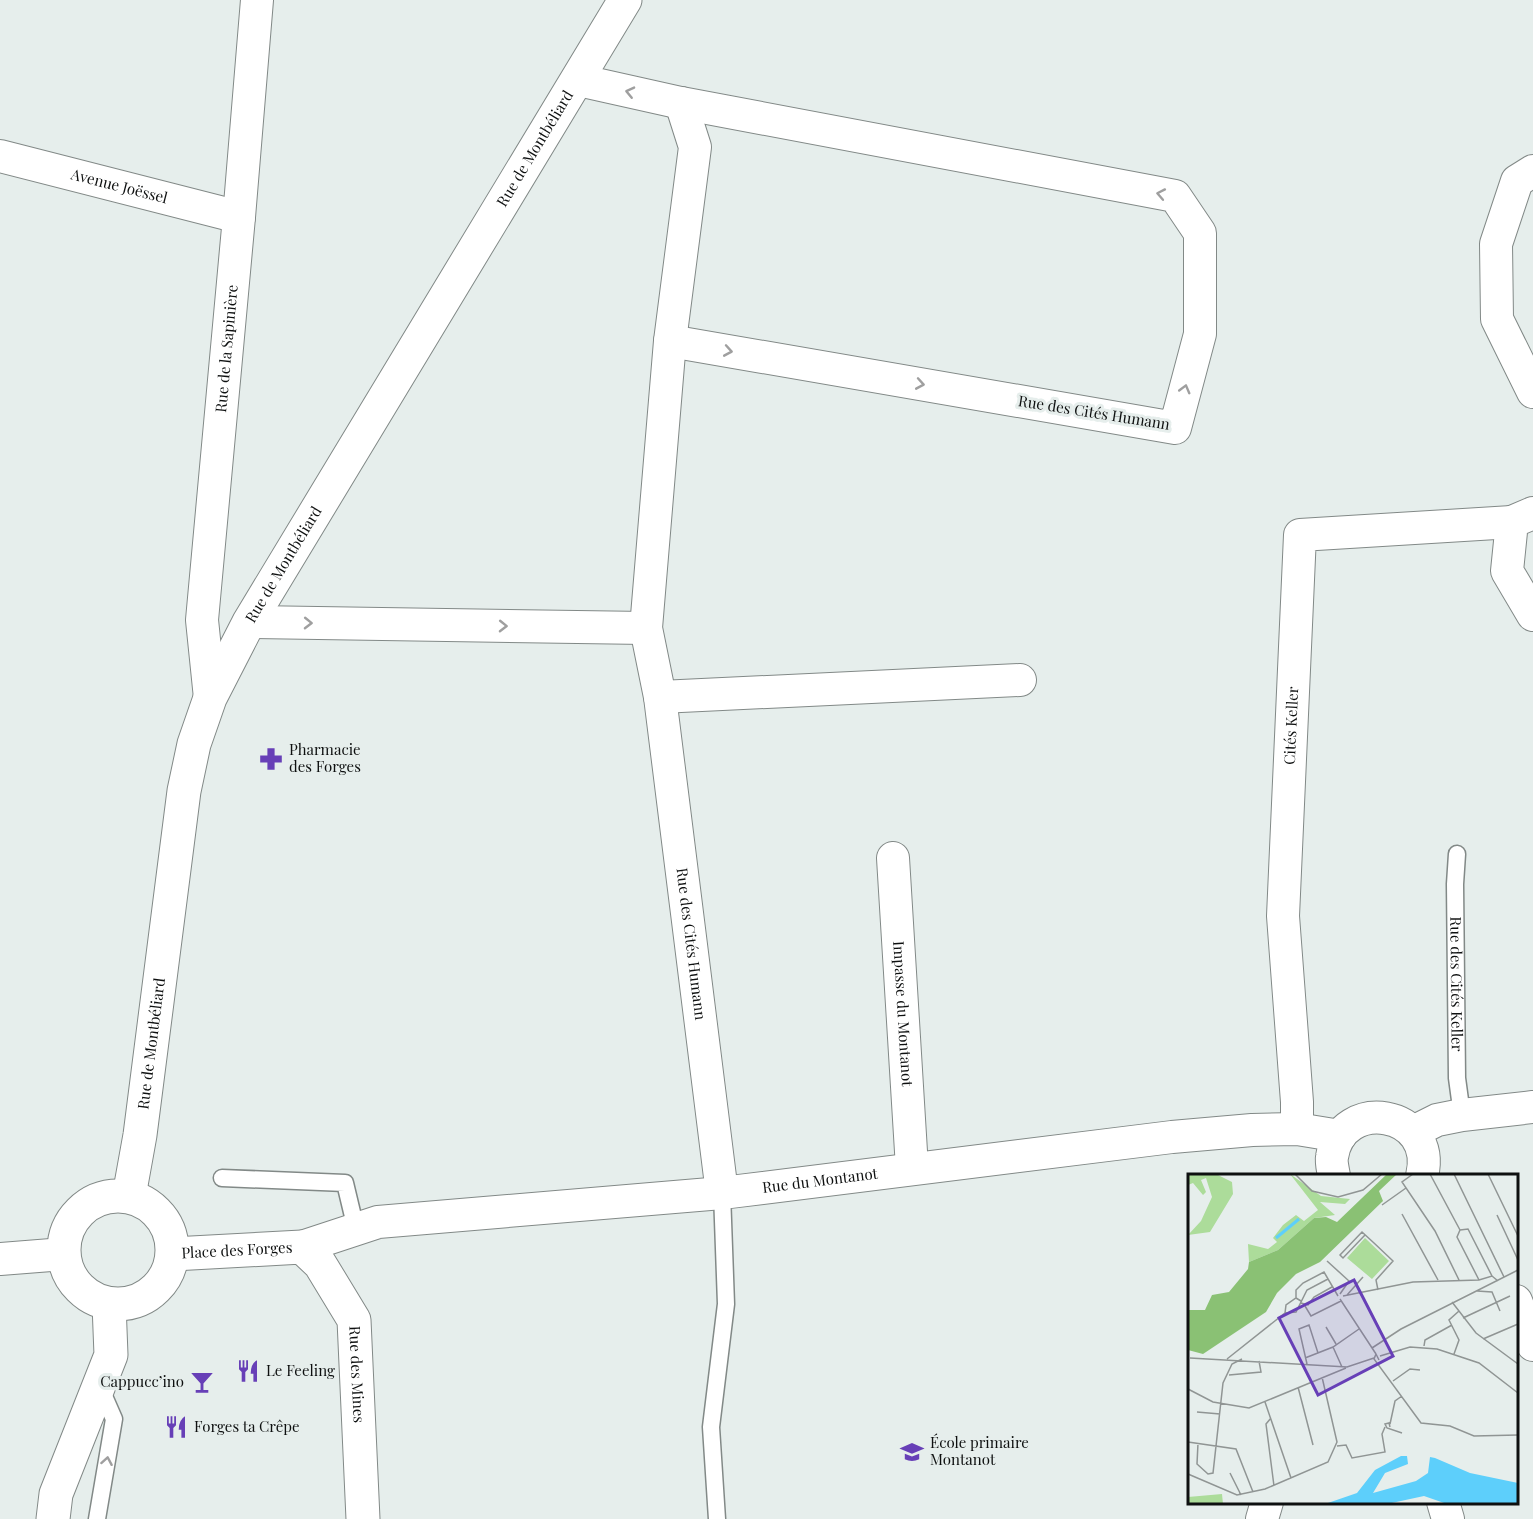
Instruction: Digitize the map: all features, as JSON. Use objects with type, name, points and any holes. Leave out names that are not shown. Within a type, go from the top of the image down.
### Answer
[{"type":"street","name":"Rue de la Sapinière","points":[[210,698],[202,620],[239,217],[256,0]]},
{"type":"street","name":"Rue de Montbéliard","points":[[129,1196],[140,1135],[184,791],[194,744],[210,698],[249,622],[625,0]]},
{"type":"street","name":"Rue des Cités Humann","points":[[578,80],[681,103],[1175,196],[1200,234],[1200,334],[1175,428],[670,340]]},
{"type":"street","name":"Rue des Cités Humann","points":[[681,103],[695,147],[670,340],[646,628],[660,696],[722,1192]]},
{"type":"street","name":"Avenue Joëssel","points":[[0,156],[239,217]]},
{"type":"street","points":[[1533,171],[1517,181],[1496,244],[1497,319],[1533,392]]},
{"type":"street","name":"Cités Keller","points":[[1297,1129],[1283,916],[1300,535],[1522,517],[1507,571],[1533,615]]},
{"type":"street","points":[[249,622],[646,628]]},
{"type":"street","points":[[660,696],[1020,680]]},
{"type":"street","name":"Impasse du Montanot","points":[[893,858],[912,1168]]},
{"type":"street","points":[[1413,1132],[1437,1120],[1533,1107]]},
{"type":"street","points":[[1334,1174],[1332,1157],[1340,1136],[1356,1122],[1376,1116],[1396,1120],[1413,1132],[1422,1147],[1425,1164],[1422,1174]]},
{"type":"street","name":"Rue du Montanot","points":[[302,1247],[378,1222],[722,1192],[1172,1137],[1252,1130],[1297,1129],[1340,1136]]},
{"type":"street","points":[[112,1196],[129,1196],[147,1204],[162,1217],[171,1234],[173,1254],[166,1276],[152,1293],[132,1303],[109,1304],[92,1298],[78,1287],[68,1271],[64,1254],[65,1237],[72,1222],[83,1209],[96,1200],[112,1196]]},
{"type":"street","name":"Place des Forges","points":[[173,1254],[302,1247]]},
{"type":"street","name":"Rue des Mines","points":[[302,1247],[320,1264],[354,1320],[363,1519]]},
{"type":"street","points":[[0,1259],[64,1254]]},
{"type":"street","points":[[53,1519],[56,1494],[111,1355],[109,1304]]},
{"type":"street","points":[[1518,1306],[1533,1345]]},
{"type":"street","points":[[1262,1519],[1267,1504]]},
{"type":"street","points":[[1443,1504],[1448,1519]]},
{"type":"lane","name":"Rue des Cités Keller","points":[[1457,855],[1455,884],[1457,1078],[1462,1115]]},
{"type":"lane","points":[[222,1178],[345,1183],[356,1229]]},
{"type":"lane","points":[[717,1519],[711,1427],[726,1304],[722,1192]]},
{"type":"lane","points":[[97,1519],[114,1419],[100,1387]]},
{"type":"place","name":"Pharmacie des Forges","points":[[271,759]]},
{"type":"place","name":"Le Feeling","points":[[248,1371]]},
{"type":"place","name":"Cappucc’ino","points":[[202,1382]]},
{"type":"place","name":"Forges ta Crêpe","points":[[176,1427]]},
{"type":"place","name":"École primaire Montanot","points":[[912,1452]]}]
